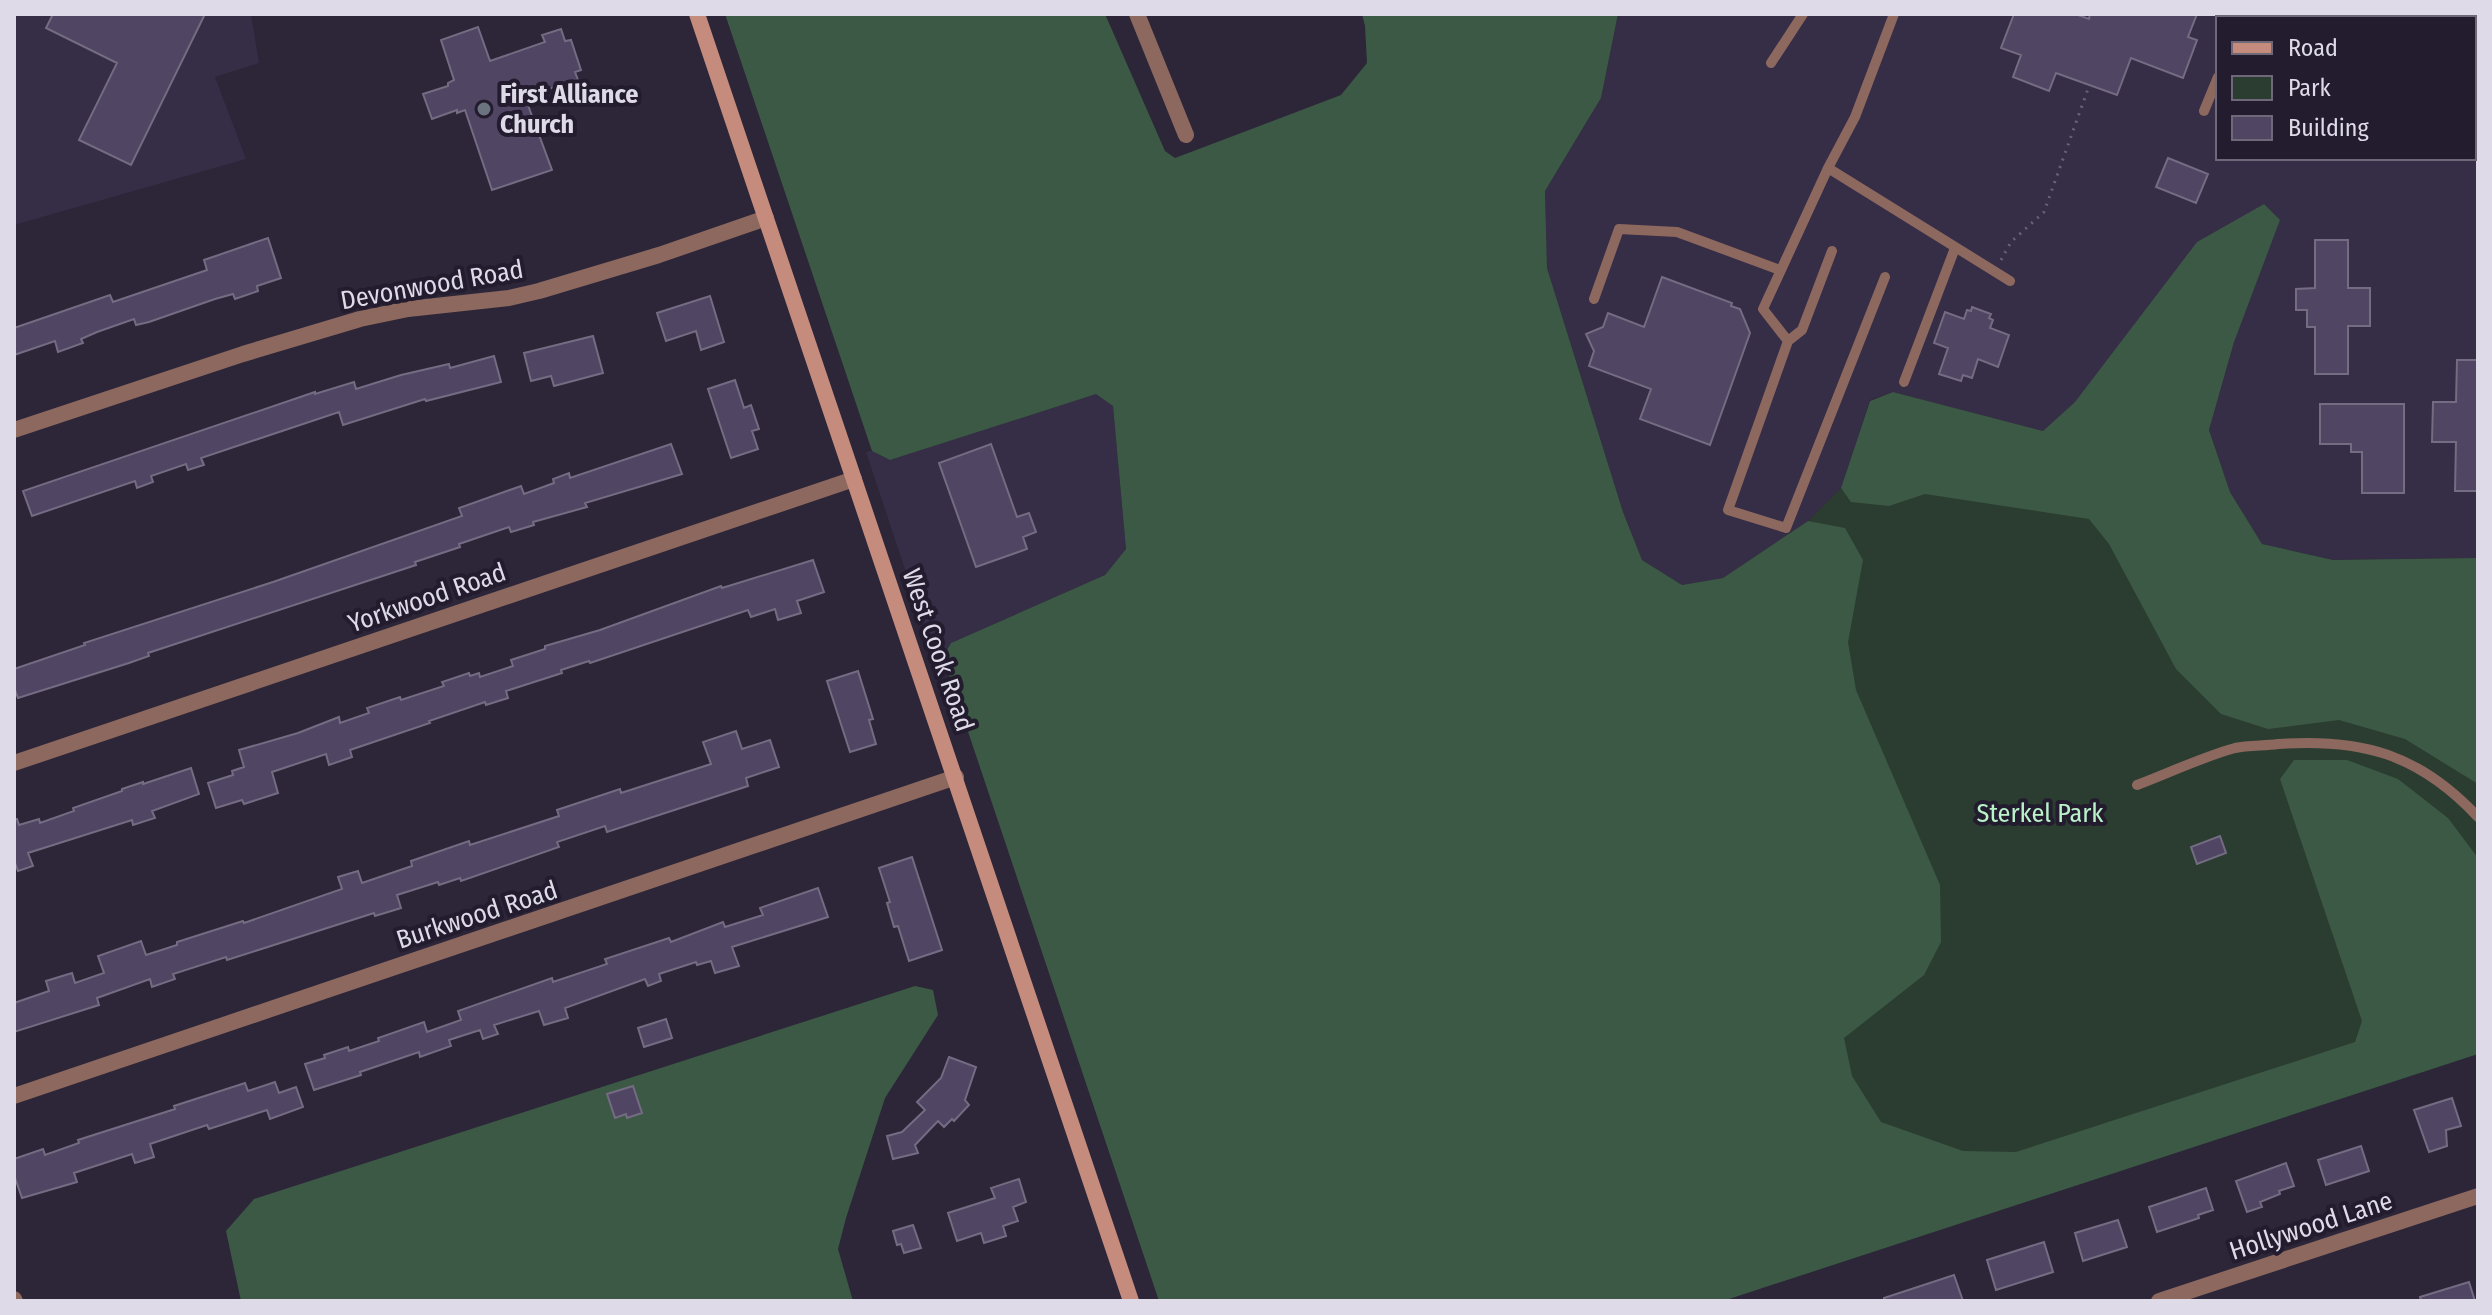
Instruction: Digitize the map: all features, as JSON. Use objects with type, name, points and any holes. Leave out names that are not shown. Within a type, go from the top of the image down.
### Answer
[{"type":"main road","name":"West Cook Road","points":[[697,14],[1131,1301]]},
{"type":"street","points":[[1137,14],[1186,135]]},
{"type":"street","name":"Devonwood Road","points":[[14,430],[243,354],[360,319],[408,309],[509,298],[539,291],[659,255],[766,218]]},
{"type":"street","name":"Yorkwood Road","points":[[14,763],[854,479]]},
{"type":"street","name":"Burkwood Road","points":[[14,1096],[956,777]]},
{"type":"street","name":"Hollywood Lane","points":[[2159,1301],[2478,1196]]},
{"type":"lane","points":[[1771,63],[1803,14]]},
{"type":"lane","points":[[1788,341],[1763,309],[1859,107],[1894,14]]},
{"type":"lane","points":[[2204,111],[2216,82]]},
{"type":"lane","points":[[1828,168],[2010,281]]},
{"type":"lane","points":[[1594,299],[1619,229],[1677,232],[1780,270]]},
{"type":"lane","points":[[1904,382],[1955,248]]},
{"type":"lane","points":[[1832,251],[1802,330],[1788,341],[1728,510],[1786,528],[1885,277]]},
{"type":"lane","points":[[2137,785],[2237,748],[2313,742],[2371,749],[2416,765],[2461,798],[2478,817]]},
{"type":"path","points":[[1995,272],[2011,242],[2044,212],[2088,89]]},
{"type":"shaded area","points":[[14,14],[251,14],[259,63],[215,77],[246,159],[14,225]]},
{"type":"shaded area","points":[[1618,14],[2477,14],[2478,558],[2333,560],[2262,544],[2230,492],[2209,430],[2234,342],[2075,402],[2043,432],[1893,392],[1870,400],[1841,488],[1808,521],[1723,578],[1682,585],[1642,560],[1623,512],[1547,268],[1545,191],[1601,98]]},
{"type":"shaded area","points":[[1096,393],[1113,406],[1126,549],[1105,575],[951,643],[943,657],[935,660],[866,452],[872,451],[890,460]]},
{"type":"green space","points":[[725,14],[1105,14],[1165,151],[1175,158],[1341,95],[1367,63],[1362,14],[1618,14],[1601,98],[1545,191],[1547,268],[1623,512],[1642,560],[1682,585],[1723,578],[1808,521],[1845,528],[1863,560],[1848,642],[1856,690],[1940,885],[1941,942],[1924,975],[1844,1038],[1852,1076],[1881,1122],[1963,1151],[2016,1152],[2355,1042],[2362,1021],[2280,779],[2294,760],[2347,760],[2398,779],[2448,818],[2478,858],[2478,1054],[1723,1301],[1159,1301],[943,657],[951,643],[1105,575],[1126,549],[1113,406],[1096,394],[890,460],[872,451]]},
{"type":"green space","points":[[2264,204],[2280,220],[2234,342],[2209,430],[2230,492],[2262,544],[2333,560],[2478,558],[2478,784],[2405,739],[2339,720],[2268,729],[2221,714],[2176,669],[2109,544],[2089,519],[1925,494],[1889,506],[1851,502],[1841,488],[1870,401],[1893,392],[2043,431],[2075,402],[2197,242]]},
{"type":"green space","name":"Sterkel Park","points":[[2040,460],[2262,544],[2333,560],[2478,558],[2478,1017],[1827,1234],[1808,521],[1841,488]]},
{"type":"green space","points":[[915,986],[933,990],[938,1015],[885,1098],[846,1218],[838,1249],[853,1301],[241,1301],[226,1231],[254,1199]]},
{"type":"building","points":[[53,14],[205,14],[131,165],[79,140],[117,63],[46,28]]},
{"type":"building","points":[[2014,14],[2075,14],[2089,19],[2090,14],[2197,14],[2188,37],[2197,40],[2183,78],[2131,58],[2117,95],[2056,73],[2049,91],[2013,77],[2021,55],[2001,48]]},
{"type":"building","name":"First Alliance Church","points":[[478,27],[490,61],[545,42],[542,35],[561,29],[565,41],[571,40],[581,70],[575,72],[580,85],[562,91],[560,85],[525,97],[552,170],[492,190],[465,110],[432,119],[423,94],[448,86],[454,80],[441,40]]},
{"type":"building","points":[[2168,158],[2208,174],[2196,203],[2156,187]]},
{"type":"building","points":[[268,238],[281,278],[257,286],[258,291],[235,299],[233,294],[215,299],[136,325],[134,319],[97,332],[81,339],[83,343],[58,352],[55,341],[14,355],[14,328],[110,295],[113,302],[207,270],[204,260]]},
{"type":"building","points":[[2315,240],[2348,240],[2348,288],[2370,288],[2370,326],[2348,326],[2348,374],[2315,374],[2315,327],[2307,327],[2307,310],[2296,310],[2296,289],[2315,288]]},
{"type":"building","points":[[1662,277],[1732,303],[1731,306],[1740,309],[1750,333],[1710,445],[1640,419],[1651,389],[1589,366],[1594,351],[1586,334],[1603,327],[1608,313],[1644,327]]},
{"type":"building","points":[[710,296],[724,342],[701,350],[696,331],[666,341],[657,313]]},
{"type":"building","points":[[1972,307],[1991,314],[1989,318],[1993,320],[1990,328],[2009,335],[1998,367],[1978,359],[1972,378],[1963,375],[1961,381],[1939,374],[1948,348],[1934,343],[1945,312],[1964,319],[1967,310],[1971,311]]},
{"type":"building","points":[[593,336],[603,373],[554,386],[551,376],[531,381],[524,353]]},
{"type":"building","points":[[494,356],[501,382],[425,399],[343,425],[339,412],[201,458],[204,465],[188,470],[186,464],[151,476],[153,482],[137,488],[135,481],[32,516],[23,491],[315,392],[354,382],[356,389],[401,375],[449,364],[450,368]]},
{"type":"building","points":[[2457,360],[2478,360],[2478,491],[2455,491],[2456,442],[2432,442],[2433,402],[2456,402]]},
{"type":"building","points":[[735,380],[744,408],[751,405],[759,429],[752,431],[758,449],[731,458],[708,389]]},
{"type":"building","points":[[2320,404],[2404,404],[2404,493],[2362,493],[2362,452],[2351,452],[2351,444],[2320,444]]},
{"type":"building","points":[[671,444],[682,474],[585,503],[587,507],[533,522],[534,525],[511,532],[509,527],[459,544],[460,547],[415,562],[416,565],[18,698],[14,687],[14,669],[462,516],[459,508],[521,486],[524,494],[554,483],[553,479],[569,473],[570,478]]},
{"type":"building","points":[[991,444],[1017,517],[1029,513],[1036,532],[1023,537],[1027,549],[976,567],[939,463]]},
{"type":"building","points":[[813,560],[824,592],[797,601],[801,613],[778,620],[775,609],[751,617],[748,610],[561,670],[562,673],[506,691],[508,698],[486,705],[485,702],[350,750],[352,757],[329,765],[326,754],[272,772],[278,793],[244,804],[242,800],[216,808],[208,783],[233,775],[232,771],[244,767],[239,750],[339,717],[340,723],[369,713],[367,708],[444,686],[442,682],[469,673],[470,676],[479,673],[480,677],[513,666],[511,660],[545,649],[545,646],[600,630],[721,586]]},
{"type":"building","points":[[858,671],[873,719],[869,720],[876,744],[850,752],[827,681]]},
{"type":"building","points":[[736,731],[742,749],[770,740],[779,767],[746,778],[748,786],[607,832],[605,826],[557,842],[559,847],[461,881],[460,878],[439,885],[438,882],[397,895],[401,908],[375,916],[374,913],[227,960],[226,957],[173,974],[175,979],[152,987],[150,979],[97,998],[99,1005],[14,1032],[14,1003],[49,991],[46,981],[72,973],[75,983],[104,973],[98,956],[141,941],[146,955],[177,945],[177,942],[244,923],[342,889],[338,877],[358,871],[362,883],[412,866],[411,861],[469,841],[470,845],[559,816],[557,810],[711,764],[703,742]]},
{"type":"building","points":[[191,768],[199,794],[152,811],[155,818],[133,825],[132,820],[28,853],[33,866],[18,871],[14,860],[14,819],[19,825],[39,819],[40,823],[122,789]]},
{"type":"building","points":[[2220,836],[2226,853],[2197,864],[2191,847]]},
{"type":"building","points":[[912,857],[942,950],[909,961],[898,926],[894,927],[879,868]]},
{"type":"building","points":[[818,888],[828,917],[732,947],[739,966],[715,973],[711,961],[697,965],[696,962],[659,974],[661,981],[648,986],[645,979],[565,1008],[568,1018],[544,1025],[539,1011],[494,1025],[498,1034],[483,1039],[480,1030],[449,1040],[451,1046],[420,1057],[419,1052],[314,1090],[305,1064],[325,1058],[324,1055],[348,1047],[349,1051],[424,1022],[427,1032],[461,1020],[458,1011],[552,978],[553,982],[607,964],[605,959],[669,938],[671,942],[723,922],[725,927],[763,915],[760,908]]},
{"type":"building","points":[[666,1019],[672,1038],[644,1047],[638,1028]]},
{"type":"building","points":[[949,1057],[976,1067],[965,1100],[969,1105],[944,1127],[938,1121],[915,1145],[918,1153],[893,1159],[887,1136],[902,1132],[925,1110],[917,1102],[941,1078]]},
{"type":"building","points":[[275,1082],[279,1093],[296,1087],[303,1107],[270,1119],[267,1110],[209,1129],[207,1125],[150,1144],[154,1157],[135,1163],[132,1154],[74,1173],[77,1182],[22,1198],[14,1175],[14,1159],[43,1149],[45,1155],[79,1143],[78,1140],[245,1083],[248,1091]]},
{"type":"building","points":[[633,1086],[642,1113],[615,1118],[607,1094]]},
{"type":"building","points":[[2452,1098],[2461,1126],[2446,1130],[2447,1146],[2429,1152],[2414,1110]]},
{"type":"building","points":[[2361,1146],[2369,1171],[2326,1185],[2318,1160]]},
{"type":"building","points":[[2286,1163],[2294,1186],[2260,1202],[2262,1207],[2247,1212],[2236,1181]]},
{"type":"building","points":[[1019,1179],[1026,1202],[1013,1207],[1018,1221],[1003,1226],[1006,1236],[984,1243],[981,1233],[957,1241],[948,1213],[995,1198],[991,1188]]},
{"type":"building","points":[[2206,1188],[2213,1210],[2157,1232],[2149,1207]]},
{"type":"building","points":[[2118,1220],[2127,1247],[2083,1261],[2075,1233]]},
{"type":"building","points":[[913,1225],[921,1248],[904,1253],[901,1244],[897,1245],[893,1231]]},
{"type":"building","points":[[2044,1242],[2053,1272],[1996,1290],[1987,1260]]},
{"type":"building","points":[[1954,1275],[1963,1301],[1884,1301],[1884,1298]]},
{"type":"building","points":[[2469,1282],[2475,1301],[2421,1301],[2420,1297]]},
{"type":"place","name":"First Alliance Church","points":[[484,109]]}]
